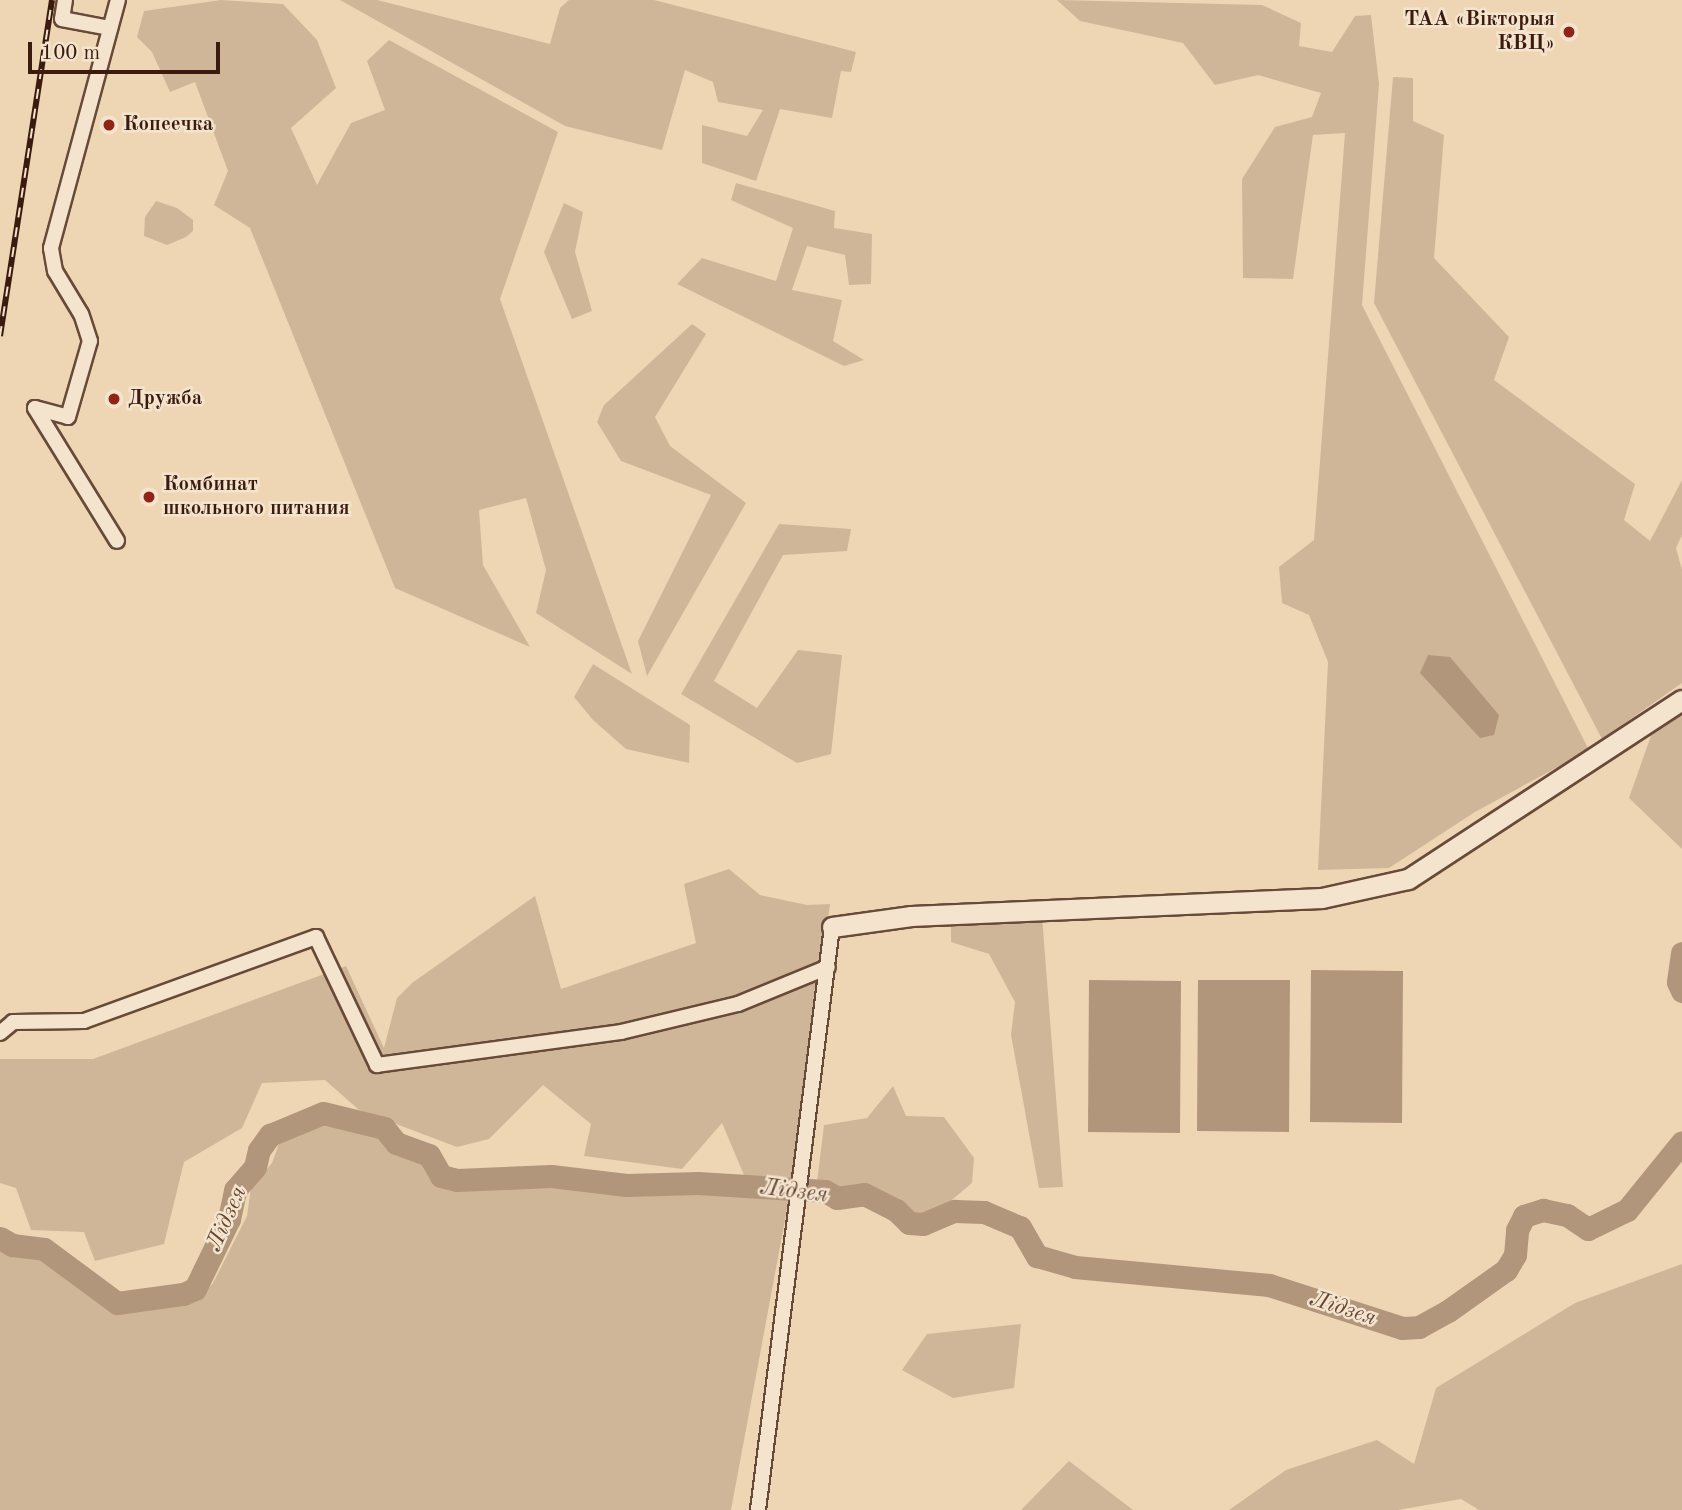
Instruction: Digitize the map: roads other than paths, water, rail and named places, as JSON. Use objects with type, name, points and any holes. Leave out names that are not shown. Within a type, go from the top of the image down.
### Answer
[{"type":"street","points":[[65,0],[62,19],[110,28]]},
{"type":"street","points":[[117,541],[35,408],[68,417],[90,341],[81,314],[55,271],[51,248],[118,0]]},
{"type":"street","points":[[758,1510],[800,1206],[832,927],[911,916],[1322,898],[1408,879],[1682,700]]},
{"type":"street","points":[[0,1032],[13,1022],[84,1021],[316,937],[377,1065],[621,1032],[737,1004],[828,967]]},
{"type":"waterway","name":"Лідзея","points":[[1682,953],[1678,982],[1682,991]]},
{"type":"waterway","name":"Лідзея","points":[[0,1238],[12,1245],[44,1249],[117,1303],[183,1294],[195,1289],[229,1219],[235,1190],[255,1167],[259,1150],[270,1135],[323,1113],[384,1128],[396,1143],[429,1155],[441,1176],[457,1180],[551,1176],[626,1185],[698,1183],[825,1191],[837,1198],[864,1194],[896,1210],[909,1223],[923,1224],[954,1211],[984,1212],[1020,1227],[1037,1256],[1075,1267],[1269,1285],[1402,1328],[1419,1327],[1448,1311],[1506,1270],[1515,1255],[1517,1230],[1524,1216],[1543,1210],[1567,1215],[1588,1229],[1627,1210],[1682,1142]]},
{"type":"railway","points":[[0,336],[52,0]]},
{"type":"place","name":"ТАА «Вікторыя КВЦ»","points":[[1569,32]]},
{"type":"place","name":"Копеечка","points":[[109,125]]},
{"type":"place","name":"Дружба","points":[[114,399]]},
{"type":"place","name":"Комбинат школьного питания","points":[[149,497]]}]
